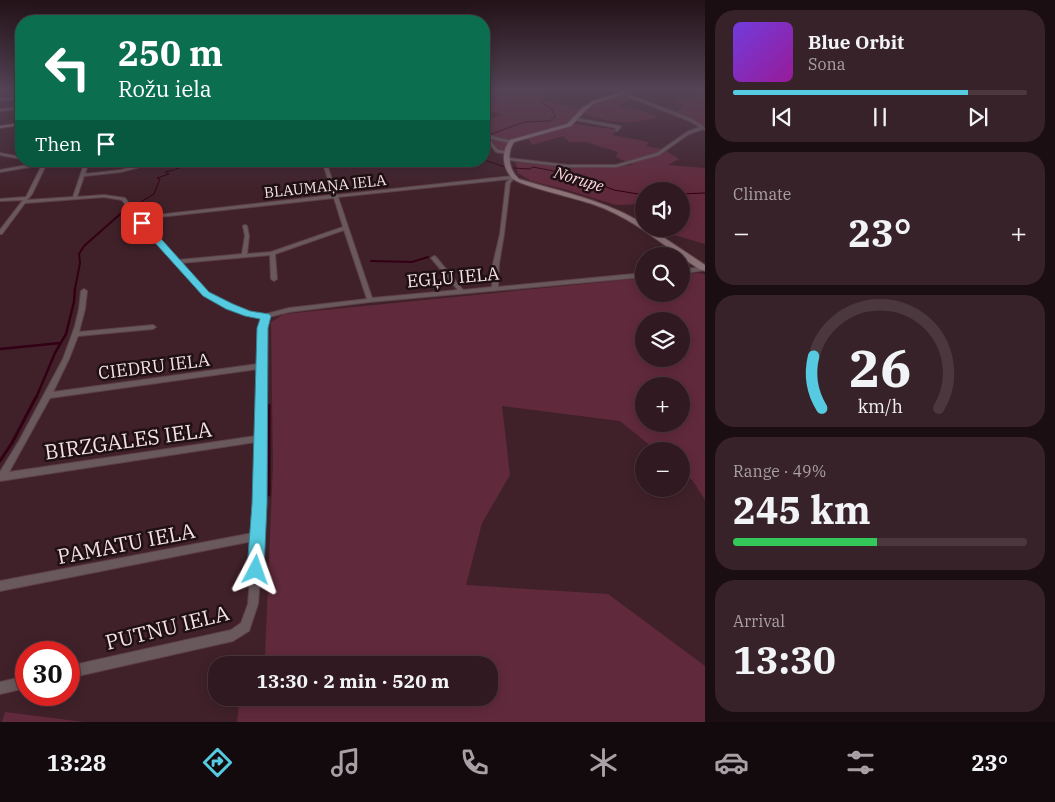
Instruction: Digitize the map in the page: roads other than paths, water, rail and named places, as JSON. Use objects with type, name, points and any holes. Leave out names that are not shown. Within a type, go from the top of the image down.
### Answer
[{"type":"main road","points":[[570,124],[510,142],[507,156],[510,173],[513,177],[523,182],[601,203],[635,221]]},
{"type":"main road","points":[[0,127],[15,125]]},
{"type":"main road","points":[[659,237],[705,268]]},
{"type":"street","points":[[601,124],[619,127],[617,130]]},
{"type":"street","points":[[490,143],[497,151],[507,156],[568,166],[616,166],[658,154],[688,133],[704,128]]},
{"type":"street","points":[[490,137],[510,142]]},
{"type":"street","points":[[0,154],[15,157]]},
{"type":"street","points":[[0,163],[7,156]]},
{"type":"street","points":[[0,171],[18,167]]},
{"type":"street","points":[[0,233],[25,200],[39,167]]},
{"type":"street","points":[[74,199],[85,167]]},
{"type":"street","points":[[82,174],[121,172],[135,167]]},
{"type":"street","points":[[326,167],[344,228],[370,300]]},
{"type":"street","points":[[495,288],[496,264],[502,237],[508,182],[513,177]]},
{"type":"street","name":"BLAUMAŅA IELA","points":[[139,218],[513,177]]},
{"type":"street","points":[[0,200],[119,197],[125,200],[206,294],[248,314],[266,316],[262,328],[258,536]]},
{"type":"street","points":[[244,255],[247,236],[245,226]]},
{"type":"street","points":[[177,262],[272,253],[344,228]]},
{"type":"street","points":[[272,253],[274,279]]},
{"type":"street","points":[[434,258],[462,292]]},
{"type":"street","points":[[690,270],[705,268]]},
{"type":"street","name":"EGĻU IELA","points":[[266,316],[289,310],[370,300],[635,276]]},
{"type":"street","points":[[1,478],[11,466],[50,395],[77,334],[84,291]]},
{"type":"street","points":[[77,334],[153,328]]},
{"type":"street","name":"CIEDRU IELA","points":[[50,395],[262,366]]},
{"type":"street","name":"BIRZGALES IELA","points":[[1,478],[261,438]]},
{"type":"street","name":"PAMATU IELA","points":[[0,586],[258,536]]},
{"type":"street","name":"PUTNU IELA","points":[[80,670],[233,635],[246,627],[253,604],[258,536]]},
{"type":"street","points":[[0,688],[15,685]]},
{"type":"waterway","points":[[490,135],[519,124]]},
{"type":"waterway","name":"Norupe","points":[[490,162],[505,167]]},
{"type":"waterway","points":[[176,169],[182,167]]},
{"type":"waterway","name":"Norupe","points":[[513,168],[530,169],[533,167],[579,176],[614,190],[635,194]]},
{"type":"waterway","points":[[138,204],[136,205],[154,194],[160,179],[157,178],[169,174],[165,172],[174,170]]},
{"type":"waterway","name":"Norupe","points":[[690,194],[705,193]]},
{"type":"waterway","points":[[137,205],[141,210]]},
{"type":"waterway","points":[[75,289],[80,263],[79,254],[84,246],[126,209]]},
{"type":"waterway","points":[[371,261],[412,262],[428,257]]},
{"type":"waterway","points":[[36,398],[55,353],[66,334],[74,302],[75,288]]},
{"type":"waterway","points":[[0,349],[60,343]]},
{"type":"waterway","points":[[0,461],[12,443],[36,397]]},
{"type":"waterway","points":[[269,405],[269,495]]}]
